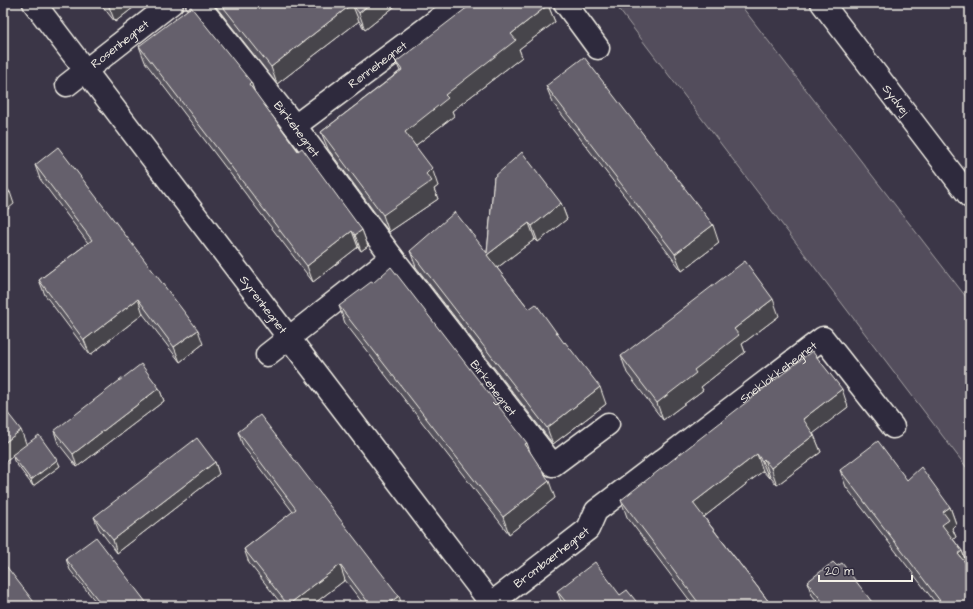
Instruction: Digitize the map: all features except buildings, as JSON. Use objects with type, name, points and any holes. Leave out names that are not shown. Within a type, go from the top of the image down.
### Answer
[{"type":"street","name":"Syrenhegnet","points":[[34,3],[491,605]]},
{"type":"street","name":"Rosenhegnet","points":[[67,85],[172,3]]},
{"type":"street","name":"Birkehegnet","points":[[198,3],[295,126],[392,257],[553,465],[608,424]]},
{"type":"street","name":"Rønnehegnet","points":[[295,126],[460,3]]},
{"type":"street","points":[[565,3],[598,48]]},
{"type":"street","name":"Sydvej","points":[[822,3],[970,197]]},
{"type":"street","points":[[268,355],[392,257]]},
{"type":"street","name":"Sneklokkehegnet","points":[[662,462],[823,338],[893,427]]},
{"type":"street","name":"Brombærhegnet","points":[[491,605],[588,529],[596,511],[662,462]]},
{"type":"shaded area","points":[[614,3],[739,3],[970,302],[970,472]]}]
